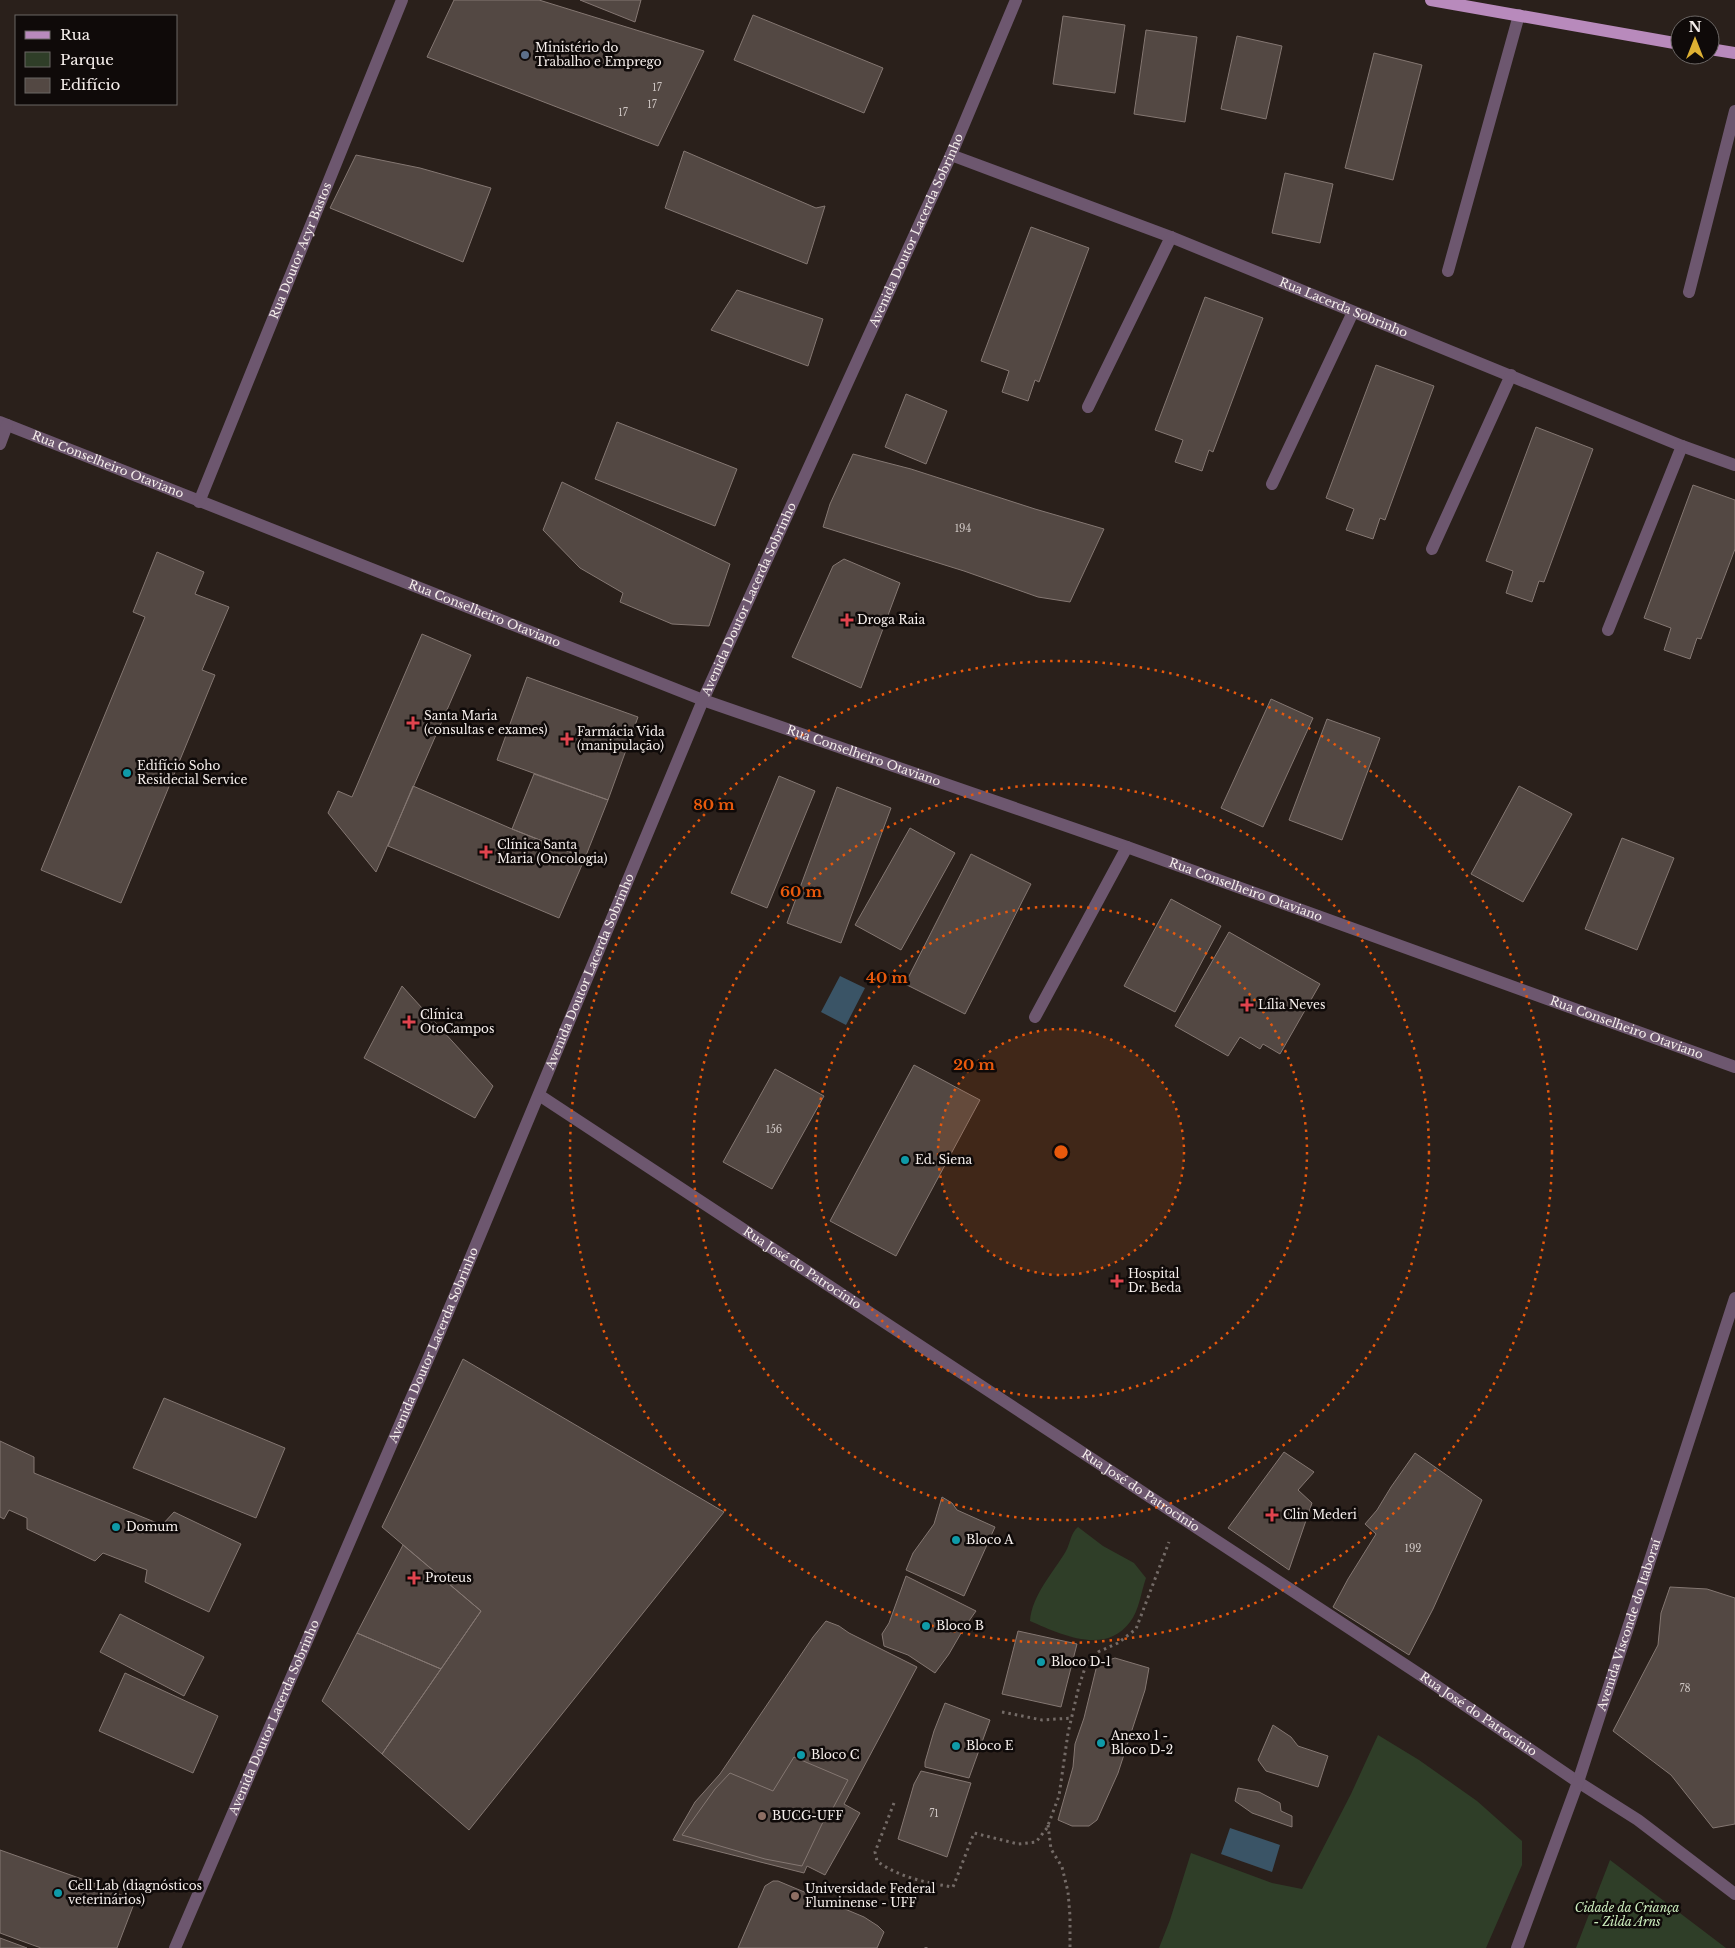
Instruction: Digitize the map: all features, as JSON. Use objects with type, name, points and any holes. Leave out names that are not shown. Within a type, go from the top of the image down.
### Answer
[{"type":"main road","points":[[1431,0],[1670,42]]},
{"type":"main road","points":[[1720,51],[1735,54]]},
{"type":"street","name":"Rua Doutor Acyr Bastos","points":[[199,502],[402,0]]},
{"type":"street","name":"Avenida Doutor Lacerda Sobrinho","points":[[175,1948],[434,1345],[703,700],[951,155],[1016,0]]},
{"type":"street","points":[[1448,272],[1519,15]]},
{"type":"street","points":[[1689,292],[1735,111]]},
{"type":"street","name":"Rua Lacerda Sobrinho","points":[[951,155],[1171,237],[1682,446],[1735,465]]},
{"type":"street","points":[[1088,407],[1171,237]]},
{"type":"street","points":[[1272,484],[1353,312]]},
{"type":"street","points":[[1432,549],[1511,376]]},
{"type":"street","name":"Rua Conselheiro Otaviano","points":[[4,424],[703,700],[1127,847],[1735,1067]]},
{"type":"street","points":[[0,444],[4,424]]},
{"type":"street","points":[[1608,630],[1682,446]]},
{"type":"street","points":[[1035,1017],[1127,847]]},
{"type":"street","name":"Rua José do Patrocínio","points":[[539,1095],[1638,1820],[1735,1894]]},
{"type":"street","name":"Avenida Visconde do Itaboraí","points":[[1517,1948],[1578,1782],[1735,1298]]},
{"type":"path","points":[[894,1803],[875,1852],[877,1861],[886,1868],[931,1884],[953,1887],[974,1833],[1018,1844],[1036,1842],[1048,1825],[1059,1796],[1068,1733],[1078,1686],[1086,1665],[1098,1652],[1118,1643],[1136,1629],[1179,1516]]},
{"type":"path","points":[[1002,1712],[1042,1720],[1072,1718]]},
{"type":"path","points":[[1048,1825],[1051,1849],[1062,1866],[1068,1892],[1070,1948]]},
{"type":"green space","points":[[1078,1527],[1103,1546],[1134,1563],[1146,1578],[1133,1618],[1120,1632],[1108,1638],[1095,1640],[1068,1636],[1030,1621],[1039,1593],[1066,1551],[1072,1535]]},
{"type":"green space","points":[[1378,1735],[1419,1760],[1477,1801],[1522,1841],[1522,1865],[1486,1948],[1159,1948],[1191,1853],[1272,1883],[1302,1889],[1351,1794]]},
{"type":"green space","name":"Cidade da Criança - Zilda Arns","points":[[1610,1860],[1726,1948],[1576,1948]]},
{"type":"water","points":[[840,976],[865,988],[846,1025],[821,1012]]},
{"type":"water","points":[[1230,1828],[1280,1845],[1272,1872],[1221,1854]]},
{"type":"building","points":[[454,0],[539,0],[704,51],[658,146],[427,57]]},
{"type":"building","points":[[580,0],[641,0],[635,22]]},
{"type":"building","points":[[753,15],[883,68],[864,113],[734,60]]},
{"type":"building","points":[[1063,16],[1125,25],[1115,93],[1053,84]]},
{"type":"building","points":[[1146,30],[1197,37],[1185,122],[1134,114]]},
{"type":"building","points":[[1237,36],[1282,46],[1266,119],[1221,109]]},
{"type":"building","points":[[1374,53],[1422,65],[1393,180],[1345,168]]},
{"type":"building","points":[[684,151],[816,208],[825,206],[807,264],[665,208]]},
{"type":"building","points":[[356,155],[420,168],[491,188],[463,262],[330,208]]},
{"type":"building","points":[[1285,173],[1333,184],[1320,243],[1272,233]]},
{"type":"building","points":[[1031,227],[1089,248],[1039,382],[1035,380],[1028,401],[1002,392],[1009,371],[981,361]]},
{"type":"building","points":[[737,290],[823,319],[808,366],[711,330]]},
{"type":"building","points":[[1205,297],[1263,318],[1213,452],[1209,450],[1202,471],[1175,462],[1183,440],[1155,430]]},
{"type":"building","points":[[1376,365],[1434,386],[1385,520],[1380,518],[1373,539],[1346,530],[1354,509],[1326,498]]},
{"type":"building","points":[[906,394],[947,411],[926,464],[885,447]]},
{"type":"building","points":[[617,422],[737,469],[715,526],[595,479]]},
{"type":"building","points":[[1536,427],[1593,449],[1544,582],[1539,581],[1532,602],[1506,593],[1513,571],[1486,561]]},
{"type":"building","points":[[853,454],[911,469],[1104,529],[1070,602],[1038,597],[964,571],[823,527],[830,504]]},
{"type":"building","points":[[562,482],[730,564],[709,626],[672,624],[620,602],[623,593],[580,568],[543,530]]},
{"type":"building","points":[[1693,485],[1735,500],[1735,549],[1701,639],[1697,638],[1690,659],[1664,650],[1671,628],[1644,618]]},
{"type":"building","name":"Edifício Soho Residecial Service","points":[[157,552],[204,572],[195,594],[229,607],[202,670],[215,675],[121,903],[41,870],[145,617],[133,612]]},
{"type":"building","name":"Droga Raia","points":[[844,559],[900,583],[861,688],[792,657],[833,566]]},
{"type":"building","name":"Santa Maria (consultas e exames)","points":[[422,634],[471,655],[376,872],[328,813],[338,791],[352,797]]},
{"type":"building","name":"Farmácia Vida (manipulação)","points":[[527,677],[638,717],[608,800],[497,760]]},
{"type":"building","points":[[1271,699],[1313,718],[1263,827],[1221,808]]},
{"type":"building","points":[[1327,719],[1380,738],[1342,840],[1289,820]]},
{"type":"building","points":[[534,774],[608,800],[585,858],[512,829]]},
{"type":"building","points":[[779,776],[815,791],[767,908],[731,893]]},
{"type":"building","name":"Clínica Santa Maria (Oncologia)","points":[[413,786],[585,858],[559,918],[388,846]]},
{"type":"building","points":[[1519,786],[1572,814],[1523,902],[1471,874]]},
{"type":"building","points":[[837,787],[891,808],[841,943],[787,923]]},
{"type":"building","points":[[910,828],[955,853],[901,950],[855,925]]},
{"type":"building","points":[[1622,838],[1674,858],[1637,950],[1585,929]]},
{"type":"building","points":[[971,854],[1031,884],[965,1014],[905,984]]},
{"type":"building","points":[[1171,899],[1221,926],[1175,1012],[1124,986]]},
{"type":"building","name":"Lília Neves","points":[[1229,932],[1320,984],[1280,1054],[1263,1044],[1260,1049],[1240,1037],[1228,1056],[1175,1026]]},
{"type":"building","name":"Clínica OtoCampos","points":[[402,986],[493,1086],[475,1118],[364,1058]]},
{"type":"building","name":"Ed. Siena","points":[[914,1065],[980,1100],[896,1256],[830,1221]]},
{"type":"building","points":[[775,1069],[824,1096],[772,1189],[723,1162]]},
{"type":"building","points":[[463,1359],[724,1512],[469,1830],[382,1754],[481,1611],[382,1527]]},
{"type":"building","points":[[164,1398],[285,1448],[256,1518],[133,1468]]},
{"type":"building","name":"Domum","points":[[0,1441],[34,1457],[34,1473],[162,1525],[174,1512],[241,1544],[209,1612],[145,1582],[147,1570],[103,1553],[95,1561],[27,1529],[27,1518],[9,1510],[4,1519],[0,1517]]},
{"type":"building","name":"Clin Mederi","points":[[1284,1452],[1314,1472],[1298,1490],[1312,1503],[1289,1570],[1228,1528]]},
{"type":"building","points":[[1415,1453],[1482,1500],[1433,1609],[1409,1655],[1333,1607],[1376,1534],[1365,1524],[1377,1510]]},
{"type":"building","name":"Bloco A","points":[[942,1497],[952,1503],[957,1510],[995,1527],[964,1596],[906,1570],[913,1553],[934,1524]]},
{"type":"building","name":"Proteus","points":[[403,1545],[481,1611],[441,1669],[357,1633]]},
{"type":"building","name":"Bloco B","points":[[906,1576],[976,1611],[935,1673],[908,1655],[884,1646],[882,1634],[889,1623]]},
{"type":"building","points":[[1670,1587],[1707,1589],[1735,1598],[1735,1824],[1713,1828],[1671,1775],[1613,1731],[1658,1645],[1661,1613]]},
{"type":"building","points":[[120,1614],[204,1657],[184,1696],[100,1652]]},
{"type":"building","name":"Bloco C","points":[[826,1621],[917,1667],[844,1804],[860,1813],[825,1875],[807,1866],[804,1873],[673,1840],[695,1802],[720,1774],[813,1637]]},
{"type":"building","name":"Bloco D-1","points":[[1018,1631],[1077,1644],[1061,1707],[1002,1694]]},
{"type":"building","points":[[357,1633],[441,1669],[382,1754],[322,1701]]},
{"type":"building","name":"Anexo 1 - Bloco D-2","points":[[1115,1658],[1149,1668],[1145,1690],[1118,1773],[1097,1820],[1089,1826],[1072,1826],[1058,1820],[1073,1767],[1075,1744],[1084,1718],[1096,1669],[1099,1663]]},
{"type":"building","points":[[125,1673],[218,1716],[193,1773],[99,1731]]},
{"type":"building","name":"Bloco E","points":[[945,1703],[990,1720],[969,1778],[925,1767],[934,1731]]},
{"type":"building","points":[[1273,1725],[1291,1737],[1298,1746],[1328,1756],[1318,1787],[1266,1771],[1258,1760]]},
{"type":"building","name":"BUCG-UFF","points":[[794,1757],[848,1780],[822,1824],[802,1866],[765,1859],[682,1835],[715,1789],[730,1773],[773,1791]]},
{"type":"building","points":[[921,1771],[971,1783],[947,1857],[898,1839],[914,1784]]},
{"type":"building","points":[[1238,1788],[1259,1792],[1280,1803],[1281,1811],[1292,1816],[1292,1827],[1252,1813],[1235,1801]]},
{"type":"building","name":"Cell Lab (diagnósticos veterinários)","points":[[0,1850],[96,1884],[135,1901],[117,1948],[41,1948],[0,1933]]},
{"type":"building","name":"Universidade Federal Fluminense - UFF","points":[[773,1881],[778,1881],[864,1917],[878,1926],[884,1932],[877,1948],[738,1948],[765,1886]]},
{"type":"building","points":[[0,1938],[27,1948],[0,1948]]},
{"type":"place","name":"Ministério do Trabalho e Emprego","points":[[525,55]]},
{"type":"place","name":"Droga Raia","points":[[847,620]]},
{"type":"place","name":"Santa Maria (consultas e exames)","points":[[413,723]]},
{"type":"place","name":"Farmácia Vida (manipulação)","points":[[567,739]]},
{"type":"place","name":"Edifício Soho Residecial Service","points":[[127,773]]},
{"type":"place","name":"Clínica Santa Maria (Oncologia)","points":[[486,852]]},
{"type":"place","name":"Lília Neves","points":[[1247,1005]]},
{"type":"place","name":"Clínica OtoCampos","points":[[409,1022]]},
{"type":"place","name":"Ed. Siena","points":[[905,1160]]},
{"type":"place","name":"Hospital Dr. Beda","points":[[1117,1281]]},
{"type":"place","name":"Clin Mederi","points":[[1272,1515]]},
{"type":"place","name":"Domum","points":[[116,1527]]},
{"type":"place","name":"Bloco A","points":[[956,1540]]},
{"type":"place","name":"Proteus","points":[[414,1578]]},
{"type":"place","name":"Bloco B","points":[[926,1626]]},
{"type":"place","name":"Bloco D-1","points":[[1041,1662]]},
{"type":"place","name":"Anexo 1 - Bloco D-2","points":[[1101,1743]]},
{"type":"place","name":"Bloco E","points":[[956,1746]]},
{"type":"place","name":"Bloco C","points":[[801,1755]]},
{"type":"place","name":"BUCG-UFF","points":[[762,1816]]},
{"type":"place","name":"Cell Lab (diagnósticos veterinários)","points":[[58,1893]]},
{"type":"place","name":"Universidade Federal Fluminense - UFF","points":[[795,1896]]}]
